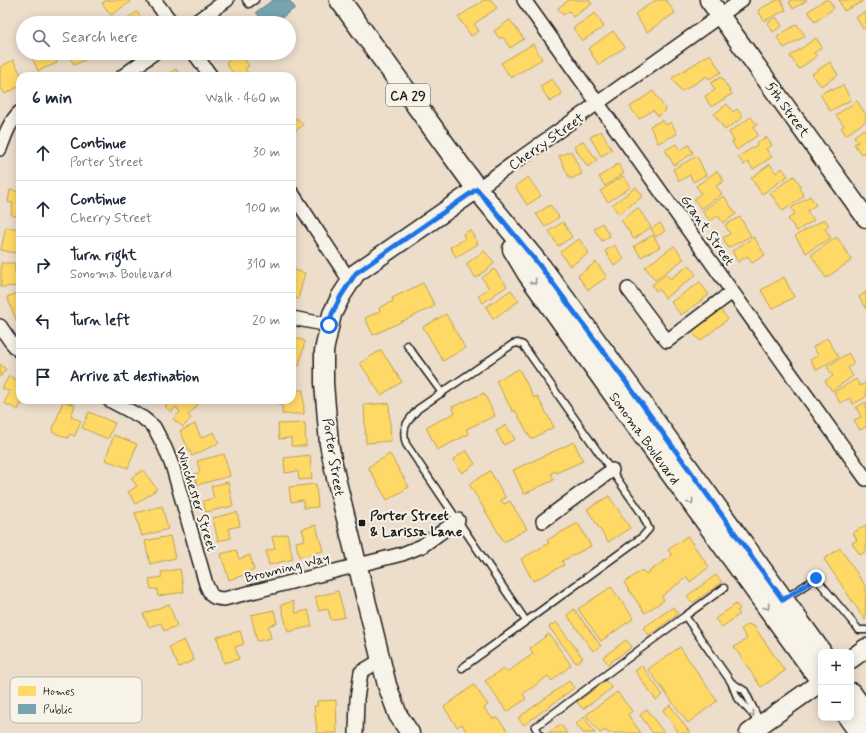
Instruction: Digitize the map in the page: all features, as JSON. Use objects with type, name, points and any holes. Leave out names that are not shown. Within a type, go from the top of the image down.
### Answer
[{"type":"main road","name":"Sonoma Boulevard","points":[[340,0],[477,189],[540,266],[629,386],[819,649]]},
{"type":"main road","name":"Sonoma Boulevard","points":[[477,189],[528,274],[818,678]]},
{"type":"main road","points":[[858,707],[860,733]]},
{"type":"street","points":[[154,0],[167,16]]},
{"type":"street","points":[[204,16],[227,0]]},
{"type":"street","name":"Grant Street","points":[[524,0],[866,479]]},
{"type":"street","name":"5th Street","points":[[709,0],[866,218]]},
{"type":"street","name":"Cherry Street","points":[[350,281],[356,273],[598,104],[742,0]]},
{"type":"street","points":[[128,72],[145,60]]},
{"type":"street","points":[[199,60],[208,72]]},
{"type":"street","points":[[0,149],[6,132],[16,115]]},
{"type":"street","points":[[296,199],[350,281]]},
{"type":"street","name":"Porter Street","points":[[350,281],[332,314],[324,351],[324,383],[329,444],[386,685],[398,714],[410,733]]},
{"type":"street","points":[[628,288],[668,341],[732,292]]},
{"type":"street","points":[[296,319],[329,325]]},
{"type":"street","points":[[0,326],[16,348]]},
{"type":"street","name":"Winchester Street","points":[[117,404],[144,418],[154,427],[166,448],[206,584],[210,594],[214,598],[224,600]]},
{"type":"street","points":[[542,521],[612,470]]},
{"type":"street","name":"Browning Way","points":[[224,600],[402,554],[422,546],[458,520]]},
{"type":"street","points":[[854,657],[866,648]]},
{"type":"street","points":[[356,733],[357,699],[361,672],[381,660]]},
{"type":"street","points":[[755,729],[818,684]]},
{"type":"lane","points":[[246,0],[249,4],[255,0]]},
{"type":"lane","points":[[462,668],[642,537],[649,529],[642,514],[612,470],[523,345],[518,342],[418,409],[406,423],[403,435],[406,444],[526,621]]},
{"type":"lane","points":[[407,344],[442,393]]},
{"type":"lane","points":[[783,600],[816,578],[859,630],[866,630]]},
{"type":"lane","points":[[539,733],[535,727],[724,588]]},
{"type":"lane","points":[[685,616],[731,682],[755,729]]},
{"type":"lane","points":[[731,682],[745,691],[755,729]]},
{"type":"building: Homes","points":[[107,0],[128,0],[130,2],[111,15],[102,3]]},
{"type":"building: Homes","points":[[484,0],[491,0],[497,8],[474,24],[479,31],[471,36],[458,17]]},
{"type":"building: Homes","points":[[569,0],[589,0],[592,4],[573,17],[569,11],[563,15],[558,8]]},
{"type":"building: Homes","points":[[656,0],[666,0],[675,13],[647,32],[635,14]]},
{"type":"building: Homes","points":[[777,0],[781,0],[786,10],[764,21],[758,10]]},
{"type":"building: Homes","points":[[792,0],[807,0],[793,9],[789,2]]},
{"type":"building: Homes","points":[[825,0],[829,0],[834,8],[815,22],[808,11]]},
{"type":"building: Homes","points":[[839,0],[861,0],[862,2],[844,11]]},
{"type":"building: Homes","points":[[137,12],[140,16],[131,16]]},
{"type":"building: Homes","points":[[866,12],[866,27],[863,29],[856,17]]},
{"type":"building: Homes","points":[[595,13],[604,27],[582,41],[573,28]]},
{"type":"building: Homes","points":[[776,17],[782,26],[773,32],[767,23]]},
{"type":"building: Homes","points":[[510,20],[524,39],[510,48],[503,37],[500,39],[494,31]]},
{"type":"building: Homes","points":[[797,24],[805,36],[784,48],[777,37]]},
{"type":"building: Homes","points":[[613,31],[625,47],[599,65],[588,49]]},
{"type":"building: Homes","points":[[816,38],[822,47],[814,53],[817,56],[799,69],[790,56]]},
{"type":"building: Homes","points":[[533,44],[542,59],[511,78],[501,63]]},
{"type":"building: Homes","points":[[710,54],[721,72],[709,79],[707,76],[681,92],[672,78]]},
{"type":"building: Homes","points":[[13,60],[20,72],[16,72],[16,88],[5,94],[0,86],[0,67]]},
{"type":"building: Homes","points":[[33,60],[56,60],[57,63],[38,71]]},
{"type":"building: Homes","points":[[72,60],[85,60],[74,65]]},
{"type":"building: Homes","points":[[230,60],[245,60],[249,66],[245,69],[247,72],[232,72],[226,63]]},
{"type":"building: Homes","points":[[830,62],[838,75],[821,86],[812,74]]},
{"type":"building: Homes","points":[[721,77],[732,94],[711,107],[705,96],[715,90],[711,83]]},
{"type":"building: Homes","points":[[552,79],[562,94],[550,102],[540,86]]},
{"type":"building: Homes","points":[[843,85],[851,100],[830,111],[820,94],[832,88],[833,90]]},
{"type":"building: Homes","points":[[653,91],[666,110],[658,116],[653,110],[639,119],[630,107]]},
{"type":"building: Homes","points":[[857,101],[866,115],[866,121],[846,135],[841,128],[844,126],[836,115]]},
{"type":"building: Homes","points":[[727,104],[733,112],[737,109],[743,117],[725,130],[714,114]]},
{"type":"building: Homes","points":[[751,117],[757,125],[753,127],[758,135],[737,150],[732,142],[734,141],[729,132]]},
{"type":"building: Homes","points":[[297,118],[303,125],[296,130]]},
{"type":"building: Homes","points":[[663,120],[666,125],[671,122],[677,134],[658,143],[650,126]]},
{"type":"building: Homes","points":[[864,129],[866,132],[866,151],[861,154],[854,144],[858,142],[854,136]]},
{"type":"building: Homes","points":[[601,131],[612,150],[601,156],[590,137]]},
{"type":"building: Homes","points":[[766,137],[772,145],[766,149],[772,157],[753,169],[748,162],[744,165],[738,157],[757,145],[756,143]]},
{"type":"building: Homes","points":[[583,141],[597,160],[588,167],[574,147]]},
{"type":"building: Homes","points":[[676,144],[680,150],[689,145],[693,153],[674,165],[665,150]]},
{"type":"building: Homes","points":[[571,151],[582,174],[570,179],[559,156]]},
{"type":"building: Homes","points":[[697,156],[706,175],[693,182],[690,175],[679,181],[673,169]]},
{"type":"building: Homes","points":[[618,164],[624,173],[605,186],[599,177]]},
{"type":"building: Homes","points":[[770,164],[776,173],[782,168],[788,176],[762,194],[751,178]]},
{"type":"building: Homes","points":[[717,171],[724,181],[716,186],[722,194],[701,209],[694,199],[701,193],[696,186]]},
{"type":"building: Homes","points":[[623,176],[631,187],[608,202],[600,191]]},
{"type":"building: Homes","points":[[794,176],[801,186],[799,188],[804,196],[783,211],[770,193]]},
{"type":"building: Homes","points":[[528,177],[541,196],[527,205],[515,186]]},
{"type":"building: Homes","points":[[636,187],[643,196],[619,214],[612,205]]},
{"type":"building: Homes","points":[[10,190],[16,191],[16,216],[11,215],[13,203],[8,202]]},
{"type":"building: Homes","points":[[724,196],[736,214],[723,223],[718,216],[710,221],[702,211]]},
{"type":"building: Homes","points":[[810,196],[816,205],[807,211],[814,220],[797,231],[788,219],[795,214],[791,208]]},
{"type":"building: Homes","points":[[550,205],[559,217],[545,227],[536,214]]},
{"type":"building: Homes","points":[[638,208],[651,227],[634,239],[621,220]]},
{"type":"building: Homes","points":[[740,217],[751,236],[728,248],[723,238],[730,234],[725,225]]},
{"type":"building: Homes","points":[[825,219],[829,226],[825,229],[831,238],[806,253],[795,236]]},
{"type":"building: Homes","points":[[563,222],[572,237],[558,246],[549,231]]},
{"type":"building: Homes","points":[[602,223],[610,236],[602,241],[594,229]]},
{"type":"building: Homes","points":[[660,223],[665,231],[656,237],[651,229]]},
{"type":"building: Homes","points":[[6,227],[16,228],[16,253],[1,250]]},
{"type":"building: Homes","points":[[470,230],[478,244],[456,257],[450,247],[465,239],[463,234]]},
{"type":"building: Homes","points":[[653,235],[660,247],[641,257],[634,246]]},
{"type":"building: Homes","points":[[754,237],[765,255],[752,263],[748,256],[738,262],[732,251]]},
{"type":"building: Homes","points":[[837,237],[852,260],[826,278],[811,255]]},
{"type":"building: Homes","points":[[579,239],[589,253],[570,266],[560,252]]},
{"type":"building: Homes","points":[[614,245],[624,259],[615,266],[605,251]]},
{"type":"building: Homes","points":[[674,246],[684,259],[655,280],[645,267]]},
{"type":"building: Homes","points":[[484,251],[495,263],[476,278],[466,264]]},
{"type":"building: Homes","points":[[596,262],[607,277],[588,290],[578,276]]},
{"type":"building: Homes","points":[[1,263],[15,263],[16,286],[1,287]]},
{"type":"building: Homes","points":[[689,265],[696,275],[665,298],[659,289],[656,291],[652,285],[666,274],[670,279]]},
{"type":"building: Homes","points":[[494,269],[507,286],[483,303],[478,296],[489,288],[482,278]]},
{"type":"building: Homes","points":[[296,271],[305,273],[298,299],[296,298]]},
{"type":"building: Homes","points":[[784,277],[794,297],[772,309],[761,290]]},
{"type":"building: Homes","points":[[700,282],[709,295],[681,315],[671,302]]},
{"type":"building: Homes","points":[[423,283],[435,306],[373,335],[365,318],[380,311],[379,308],[393,301],[392,298]]},
{"type":"building: Homes","points":[[511,290],[519,301],[493,319],[486,307]]},
{"type":"building: Homes","points":[[866,292],[866,309],[859,297]]},
{"type":"building: Homes","points":[[16,294],[16,319],[7,297]]},
{"type":"building: Homes","points":[[717,306],[728,319],[700,341],[689,328]]},
{"type":"building: Homes","points":[[446,314],[465,348],[443,361],[423,327]]},
{"type":"building: Homes","points":[[296,338],[305,341],[299,366],[296,365]]},
{"type":"building: Homes","points":[[827,338],[839,357],[817,370],[810,360],[818,355],[813,347]]},
{"type":"building: Homes","points":[[381,350],[402,382],[381,395],[360,363]]},
{"type":"building: Homes","points":[[848,353],[854,363],[848,368],[853,376],[832,391],[825,381],[833,376],[827,367]]},
{"type":"building: Homes","points":[[0,364],[6,369],[0,377]]},
{"type":"building: Homes","points":[[519,369],[534,398],[537,396],[554,427],[531,439],[515,410],[513,412],[496,381]]},
{"type":"building: Homes","points":[[9,376],[16,380],[16,404],[21,404],[18,410],[4,403],[10,392],[2,388]]},
{"type":"building: Homes","points":[[856,379],[860,386],[866,382],[866,397],[853,404],[850,398],[840,403],[834,392]]},
{"type":"building: Homes","points":[[296,390],[303,390],[304,414],[282,414],[282,405],[277,405],[296,404]]},
{"type":"building: Homes","points":[[484,393],[495,416],[466,429],[469,434],[437,450],[426,427],[455,413],[452,407]]},
{"type":"building: Homes","points":[[866,402],[866,427],[860,430],[854,420],[861,417],[856,407]]},
{"type":"building: Homes","points":[[389,403],[391,441],[366,443],[364,405]]},
{"type":"building: Homes","points":[[62,404],[75,405],[71,417],[81,421],[75,436],[69,434],[68,438],[52,432]]},
{"type":"building: Homes","points":[[167,404],[198,405],[188,415],[191,418],[183,427],[173,419],[180,412],[176,407],[171,412],[165,406]]},
{"type":"building: Homes","points":[[89,412],[115,423],[108,439],[82,428]]},
{"type":"building: Homes","points":[[305,423],[306,446],[291,446],[291,438],[279,439],[278,424]]},
{"type":"building: Homes","points":[[195,424],[201,438],[214,432],[219,443],[192,456],[180,431]]},
{"type":"building: Homes","points":[[506,425],[515,439],[504,445],[496,431]]},
{"type":"building: Homes","points":[[114,435],[137,444],[128,468],[105,460]]},
{"type":"building: Homes","points":[[574,442],[583,461],[556,473],[555,471],[551,473],[554,480],[524,494],[513,470]]},
{"type":"building: Homes","points":[[466,450],[475,464],[462,473],[453,460]]},
{"type":"building: Homes","points":[[224,454],[230,476],[197,485],[195,474],[200,472],[197,461]]},
{"type":"building: Homes","points":[[390,454],[409,487],[387,500],[368,467]]},
{"type":"building: Homes","points":[[310,455],[312,479],[299,480],[298,471],[285,473],[284,458]]},
{"type":"building: Homes","points":[[143,470],[157,489],[136,504],[128,492],[137,486],[131,478]]},
{"type":"building: Homes","points":[[490,471],[506,498],[501,500],[504,504],[510,501],[527,529],[504,542],[469,484]]},
{"type":"building: Homes","points":[[228,482],[233,506],[206,512],[203,501],[214,498],[211,486]]},
{"type":"building: Homes","points":[[316,484],[318,507],[304,508],[303,500],[291,502],[289,487]]},
{"type":"building: Homes","points":[[609,496],[630,528],[608,542],[587,509]]},
{"type":"building: Homes","points":[[162,506],[168,529],[142,536],[135,513]]},
{"type":"building: Homes","points":[[237,512],[240,526],[229,528],[231,538],[218,541],[213,518]]},
{"type":"building: Homes","points":[[578,523],[591,546],[562,561],[564,565],[533,581],[521,559],[549,543],[547,540]]},
{"type":"building: Homes","points":[[316,525],[323,551],[299,557],[296,542],[305,540],[302,529]]},
{"type":"building: Homes","points":[[865,525],[866,551],[860,555],[852,543],[857,540],[853,533]]},
{"type":"building: Homes","points":[[287,534],[293,559],[269,565],[266,551],[275,549],[272,537]]},
{"type":"building: Homes","points":[[170,536],[175,558],[150,564],[145,541]]},
{"type":"building: Homes","points":[[687,536],[709,567],[690,582],[687,577],[662,596],[664,600],[645,613],[624,583],[642,570],[646,574],[672,555],[668,550]]},
{"type":"building: Homes","points":[[840,548],[866,587],[865,620],[824,559]]},
{"type":"building: Homes","points":[[236,550],[239,559],[250,555],[254,570],[243,573],[244,575],[229,580],[221,554]]},
{"type":"building: Homes","points":[[180,569],[184,592],[158,596],[157,589],[151,589],[149,579],[162,577],[161,572]]},
{"type":"building: Homes","points":[[716,575],[722,582],[693,603],[687,596]]},
{"type":"building: Homes","points":[[611,587],[634,618],[601,641],[578,609]]},
{"type":"building: Homes","points":[[338,591],[345,617],[331,620],[328,609],[319,611],[315,597]]},
{"type":"building: Homes","points":[[293,601],[296,613],[308,610],[312,626],[288,632],[281,605]]},
{"type":"building: Homes","points":[[169,604],[177,626],[164,631],[161,623],[149,627],[143,614]]},
{"type":"building: Homes","points":[[736,604],[740,609],[737,611],[740,614],[722,627],[715,619]]},
{"type":"building: Homes","points":[[673,607],[678,614],[649,635],[643,628]]},
{"type":"building: Homes","points":[[574,609],[601,646],[593,651],[567,615]]},
{"type":"building: Homes","points":[[274,610],[277,623],[268,626],[271,638],[257,641],[251,615]]},
{"type":"building: Homes","points":[[556,622],[583,658],[576,663],[549,627]]},
{"type":"building: Homes","points":[[749,624],[754,626],[785,671],[761,687],[734,647],[747,639],[741,629]]},
{"type":"building: Homes","points":[[240,631],[244,644],[235,647],[239,659],[224,663],[217,637]]},
{"type":"building: Homes","points":[[549,634],[571,665],[552,681],[548,676],[523,694],[526,699],[507,712],[485,681],[503,669],[507,672],[533,654],[530,648]]},
{"type":"building: Homes","points":[[184,640],[194,660],[179,667],[169,647]]},
{"type":"building: Homes","points":[[626,640],[632,647],[608,664],[603,657]]},
{"type":"building: Homes","points":[[680,647],[717,701],[688,723],[648,669]]},
{"type":"building: Homes","points":[[642,666],[663,695],[656,700],[635,671]]},
{"type":"building: Homes","points":[[569,681],[574,688],[524,725],[518,718]]},
{"type":"building: Homes","points":[[606,681],[612,688],[583,709],[577,702]]},
{"type":"building: Homes","points":[[474,685],[488,705],[484,708],[493,719],[497,717],[509,733],[467,733],[462,724],[457,727],[444,707]]},
{"type":"building: Homes","points":[[617,692],[632,711],[628,715],[641,733],[608,733],[605,730],[600,733],[586,715]]},
{"type":"building: Homes","points":[[336,700],[337,733],[315,733],[317,732],[314,706],[317,706],[317,701]]},
{"type":"building: Homes","points":[[670,705],[690,733],[679,733],[663,710]]},
{"type":"building: Homes","points":[[647,709],[664,733],[653,733],[640,715]]},
{"type":"building: Homes","points":[[584,717],[595,733],[583,733],[576,724]]},
{"type":"building: Homes","points":[[561,725],[567,733],[548,733]]},
{"type":"building: Public","points":[[273,0],[289,0],[295,8],[284,16],[259,16],[256,12]]},
{"type":"place","name":"Porter Street & Larissa Lane","points":[[362,523]]},
{"type":"route","points":[[329,325],[332,314],[341,296],[356,273],[477,189],[540,266],[629,386],[783,600],[816,578]]}]
